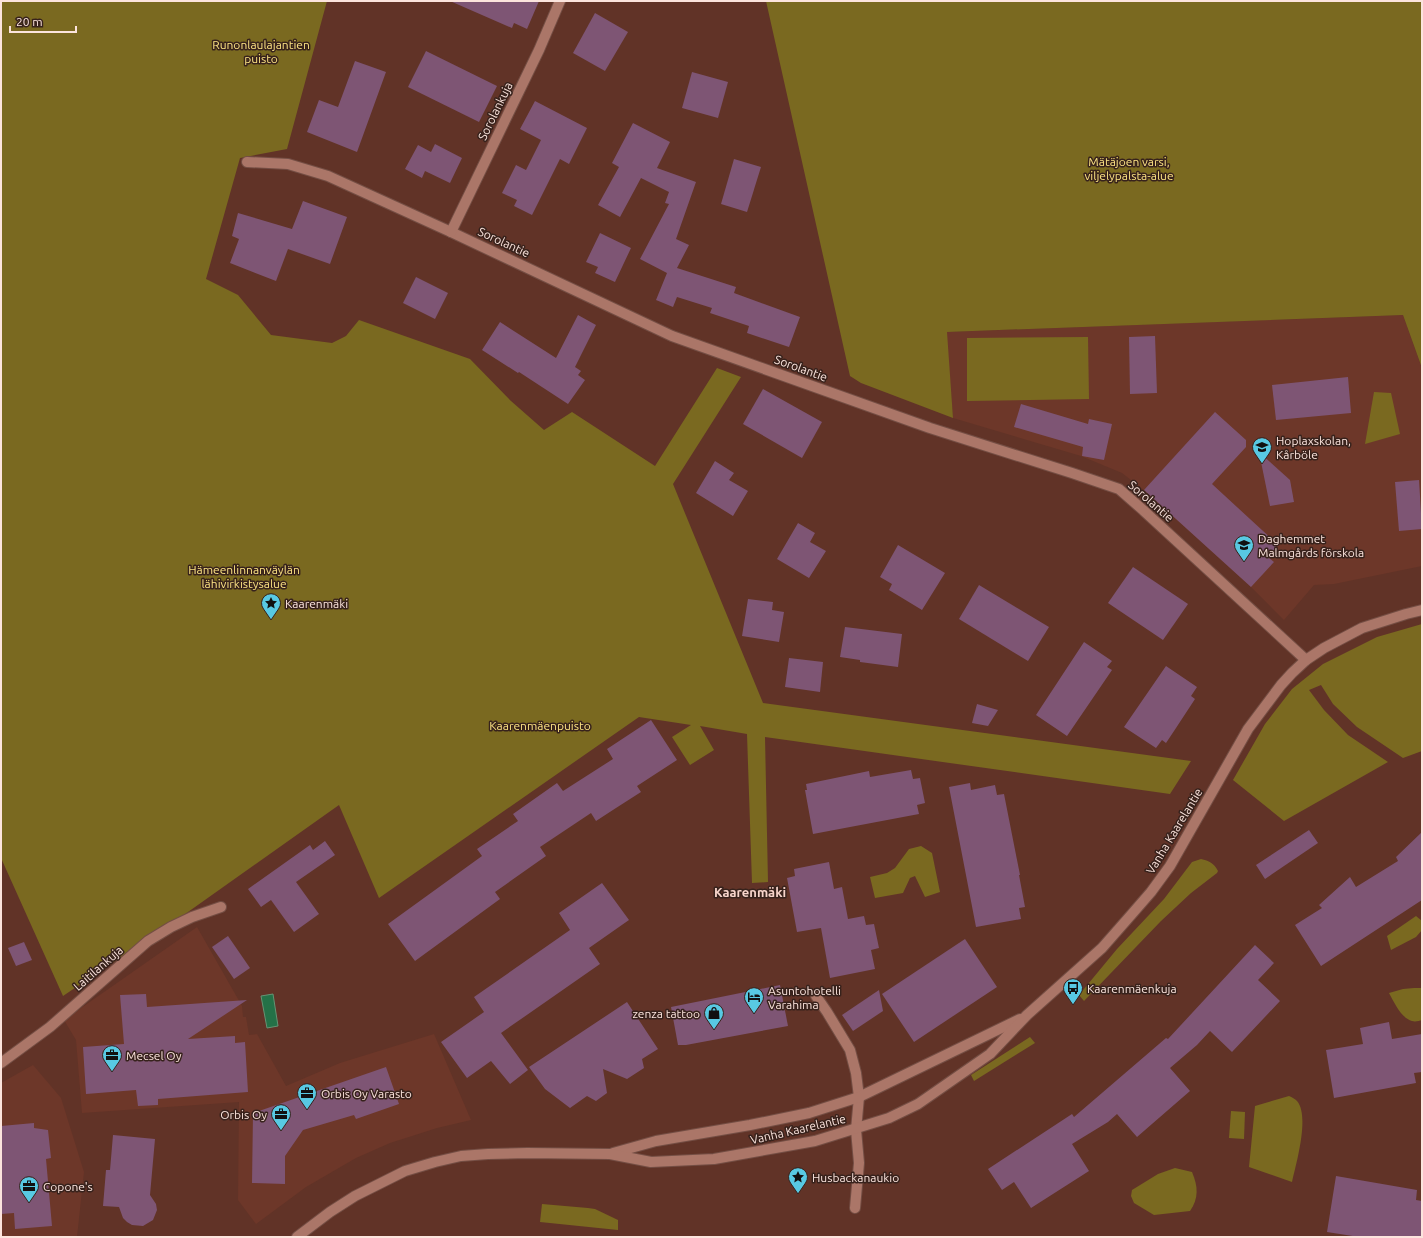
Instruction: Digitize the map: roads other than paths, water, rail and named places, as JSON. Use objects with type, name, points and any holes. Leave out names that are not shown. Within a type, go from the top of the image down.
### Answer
[{"type":"street","name":"Sorolankuja","points":[[451,232],[539,50],[560,1]]},
{"type":"street","name":"Sorolantie","points":[[248,162],[288,164],[328,176],[672,336],[930,428],[1119,489],[1306,660]]},
{"type":"street","name":"Vanha Kaarelantie","points":[[297,1237],[330,1212],[355,1196],[405,1171],[461,1156],[488,1154],[610,1154],[651,1162],[714,1160],[815,1141],[856,1130],[889,1118],[918,1104],[990,1054],[1027,1015],[1102,948],[1151,892],[1170,866],[1248,729],[1281,685],[1306,660],[1324,648],[1362,628],[1422,610]]},
{"type":"street","name":"Laitilankuja","points":[[1,1063],[50,1028],[148,941],[171,927],[192,917],[221,907]]},
{"type":"street","points":[[816,996],[850,1050],[856,1072],[860,1097],[856,1130],[859,1163],[855,1208]]},
{"type":"street","name":"Vanha Kaarelantie","points":[[610,1154],[656,1141],[809,1113],[860,1097],[1027,1015]]},
{"type":"place","name":"Hoplaxskolan, Kårböle","points":[[1262,464]]},
{"type":"place","name":"Daghemmet Malmgårds förskola","points":[[1244,562]]},
{"type":"place","name":"Kaarenmäki","points":[[271,620]]},
{"type":"place","name":"Kaarenmäenkuja","points":[[1073,1005]]},
{"type":"place","name":"Asuntohotelli Varahima","points":[[754,1014]]},
{"type":"place","name":"zenza tattoo","points":[[714,1030]]},
{"type":"place","name":"Mecsel Oy","points":[[112,1072]]},
{"type":"place","name":"Orbis Oy Varasto","points":[[307,1110]]},
{"type":"place","name":"Orbis Oy","points":[[281,1131]]},
{"type":"place","name":"Husbackanaukio","points":[[798,1194]]},
{"type":"place","name":"Copone's","points":[[29,1203]]},
{"type":"district","name":"Kaarenmäki","points":[[750,892]]},
{"type":"park label","name":"Runonlaulajantien puisto","points":[[261,51]]},
{"type":"park label","name":"Mätäjoen varsi, viljelypalsta-alue","points":[[1129,168]]},
{"type":"park label","name":"Hämeenlinnanväylän lähivirkistysalue","points":[[244,576]]},
{"type":"park label","name":"Kaarenmäenpuisto","points":[[540,725]]}]
